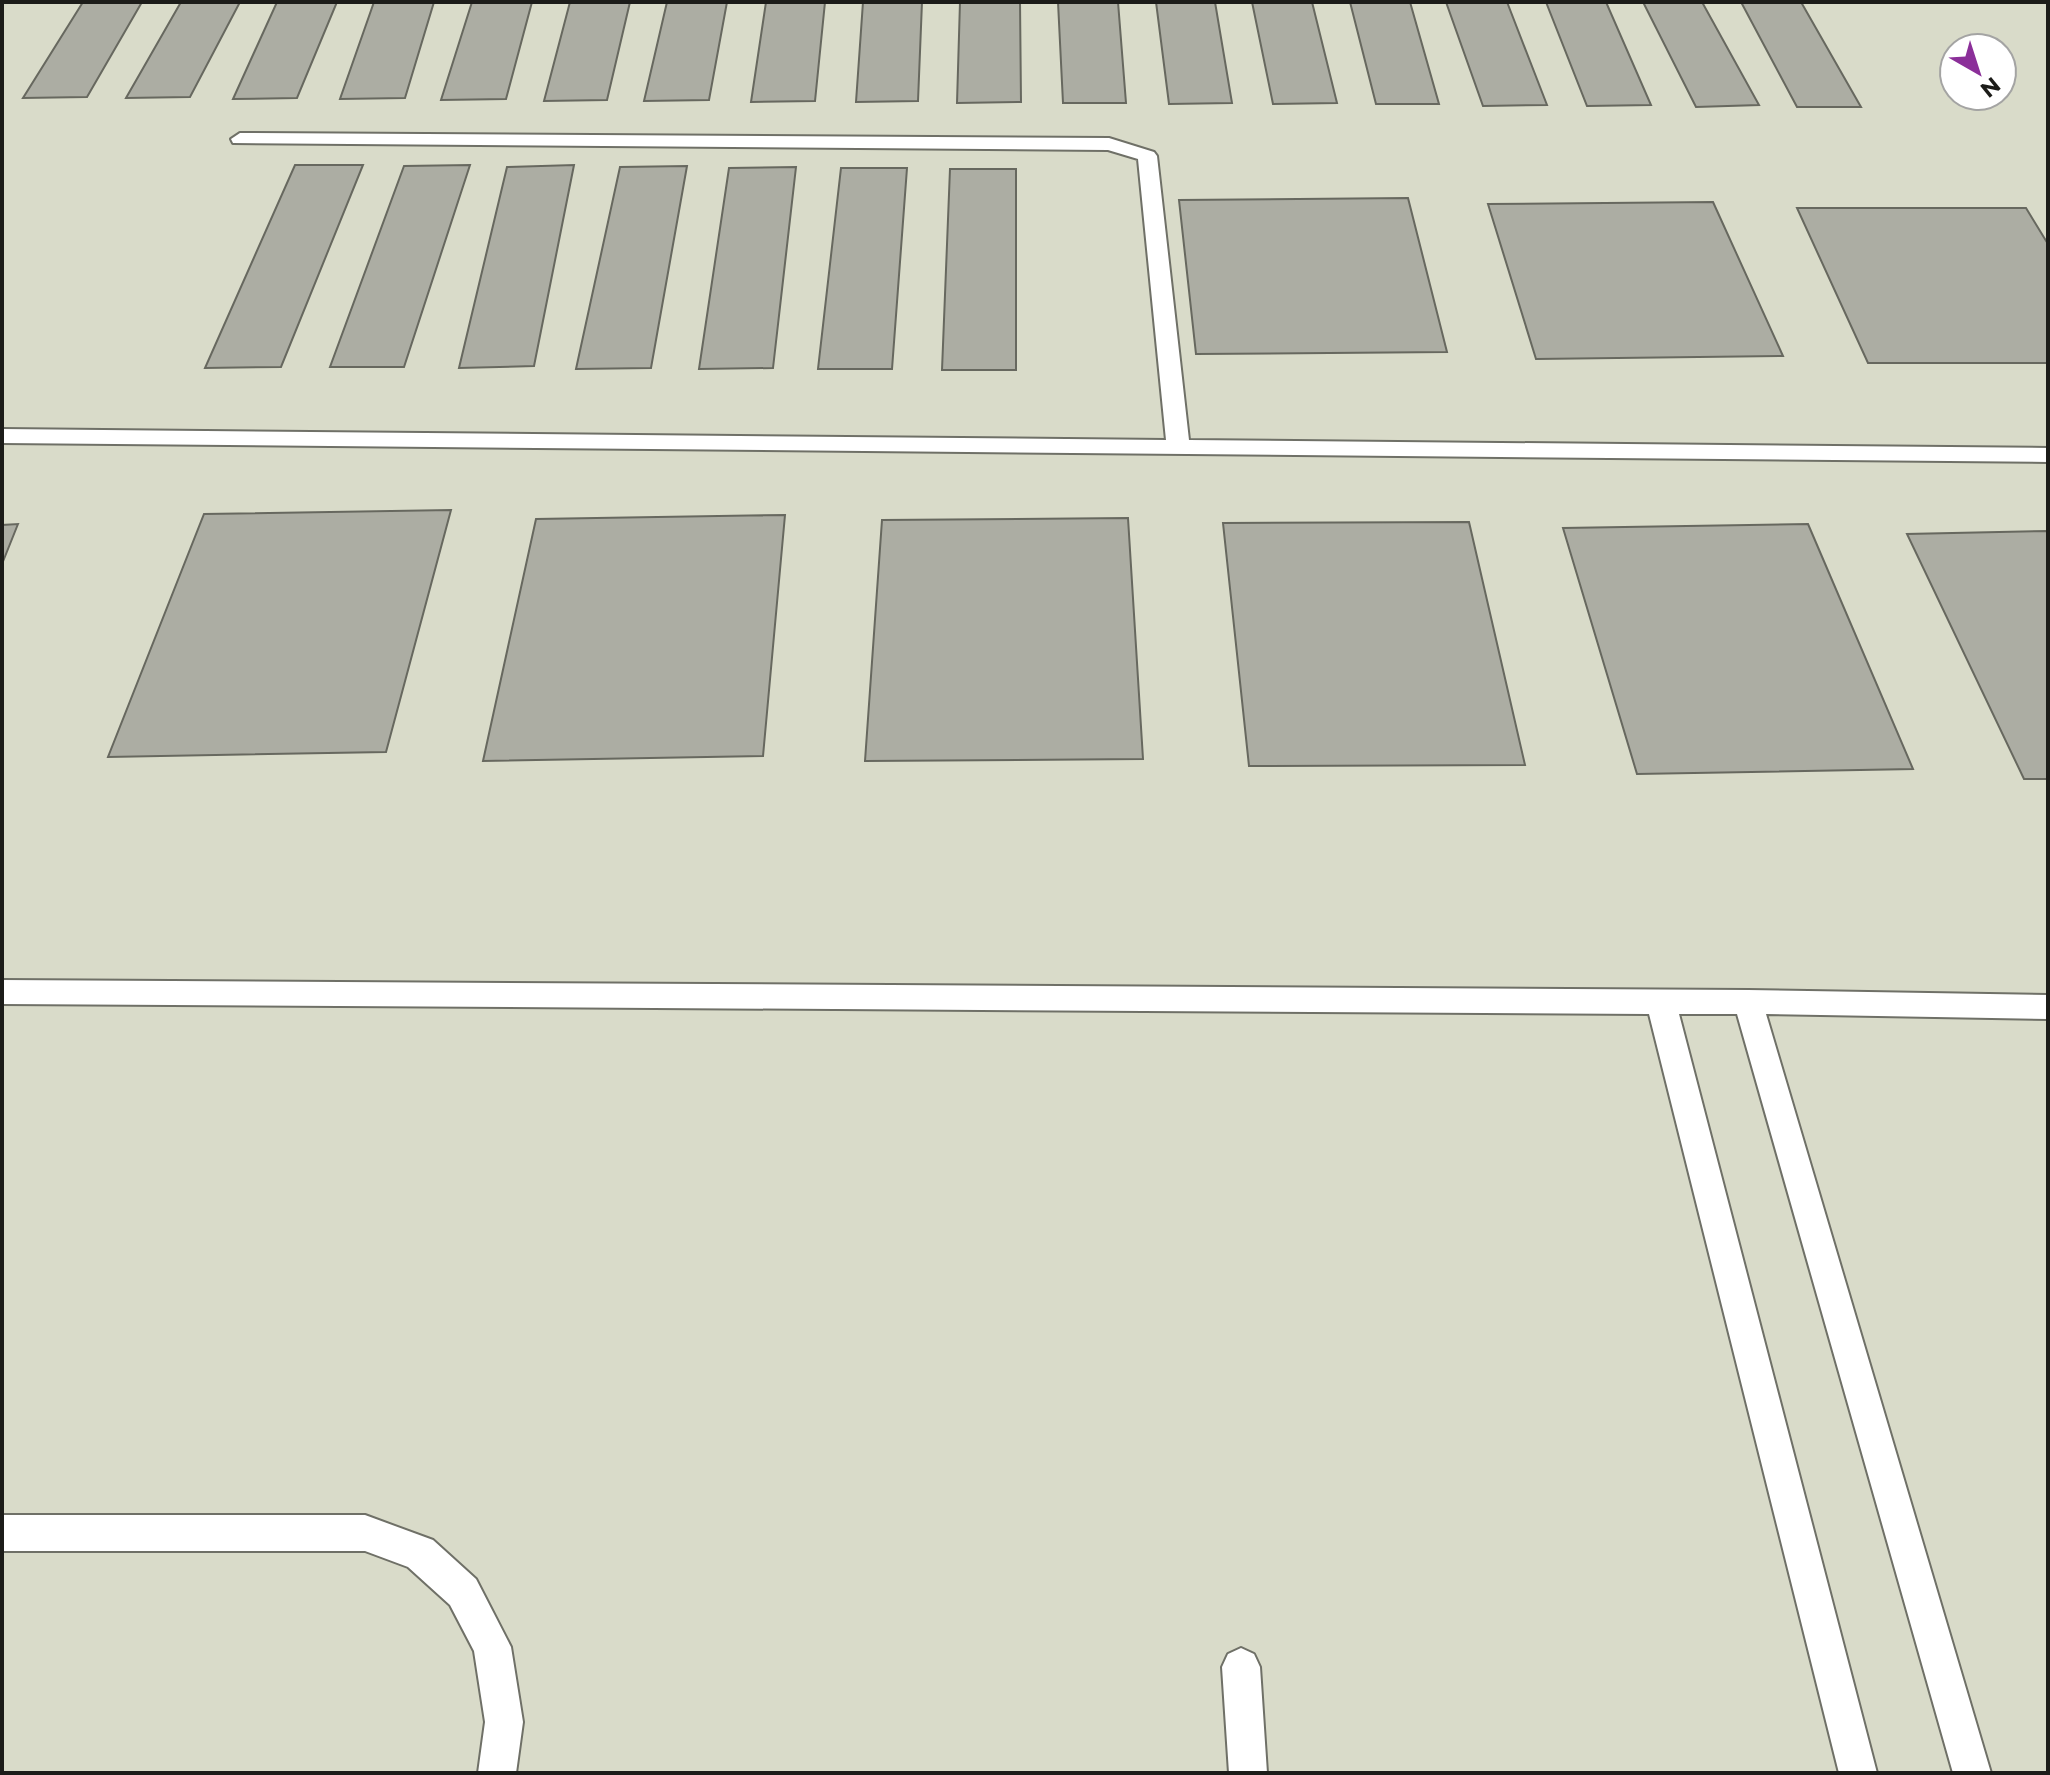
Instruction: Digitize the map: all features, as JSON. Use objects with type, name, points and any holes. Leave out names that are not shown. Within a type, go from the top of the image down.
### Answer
[{"type":"lane","points":[[240,139],[1109,144],[1147,156],[1178,447]]},
{"type":"lane","points":[[2,436],[2048,455]]},
{"type":"lane","points":[[2,992],[1748,1002],[2048,1007]]},
{"type":"lane","points":[[1661,1002],[1858,1773]]},
{"type":"lane","points":[[1748,1002],[1972,1773]]},
{"type":"lane","points":[[2,1533],[365,1533],[420,1553],[463,1592],[492,1647],[504,1722],[497,1773]]},
{"type":"lane","points":[[1241,1667],[1248,1773]]},
{"type":"shaded area","points":[[2,2],[2048,2],[2048,1773],[2,1773]]},
{"type":"building","points":[[83,2],[142,2],[87,97],[23,98]]},
{"type":"building","points":[[181,2],[240,2],[190,97],[126,98]]},
{"type":"building","points":[[277,2],[337,2],[297,98],[233,99]]},
{"type":"building","points":[[374,2],[434,2],[405,98],[340,99]]},
{"type":"building","points":[[472,2],[532,2],[506,99],[441,100]]},
{"type":"building","points":[[570,2],[630,2],[607,100],[544,101]]},
{"type":"building","points":[[667,2],[727,2],[709,100],[644,101]]},
{"type":"building","points":[[766,2],[825,2],[815,101],[751,102]]},
{"type":"building","points":[[863,2],[922,2],[918,101],[856,102]]},
{"type":"building","points":[[960,2],[1020,2],[1021,102],[957,103]]},
{"type":"building","points":[[1058,2],[1118,2],[1126,103],[1063,103]]},
{"type":"building","points":[[1156,2],[1215,2],[1232,103],[1169,104]]},
{"type":"building","points":[[1252,2],[1312,2],[1337,103],[1273,104]]},
{"type":"building","points":[[1350,2],[1410,2],[1439,104],[1376,104]]},
{"type":"building","points":[[1446,2],[1507,2],[1547,105],[1483,106]]},
{"type":"building","points":[[1546,2],[1606,2],[1651,105],[1587,106]]},
{"type":"building","points":[[1643,2],[1702,2],[1759,105],[1696,107]]},
{"type":"building","points":[[1741,2],[1801,2],[1861,107],[1797,107]]},
{"type":"building","points":[[295,165],[363,165],[281,367],[205,368]]},
{"type":"building","points":[[470,165],[404,367],[330,367],[404,166]]},
{"type":"building","points":[[574,165],[534,366],[459,368],[507,167]]},
{"type":"building","points":[[687,166],[651,368],[576,369],[620,167]]},
{"type":"building","points":[[796,167],[773,368],[699,369],[729,168]]},
{"type":"building","points":[[841,168],[907,168],[892,369],[818,369]]},
{"type":"building","points":[[950,169],[1016,169],[1016,370],[942,370]]},
{"type":"building","points":[[1408,198],[1447,352],[1196,354],[1179,200]]},
{"type":"building","points":[[1713,202],[1783,356],[1536,359],[1488,204]]},
{"type":"building","points":[[1797,208],[2026,208],[2048,244],[2048,363],[1868,363]]},
{"type":"building","points":[[451,510],[386,752],[108,757],[204,514]]},
{"type":"building","points":[[785,515],[763,756],[483,761],[536,519]]},
{"type":"building","points":[[1128,518],[1143,759],[865,761],[882,520]]},
{"type":"building","points":[[1469,522],[1525,765],[1249,766],[1223,523]]},
{"type":"building","points":[[18,524],[2,564],[2,525]]},
{"type":"building","points":[[1808,524],[1913,769],[1637,774],[1563,528]]},
{"type":"building","points":[[2048,531],[2048,779],[2024,779],[1907,534]]}]
